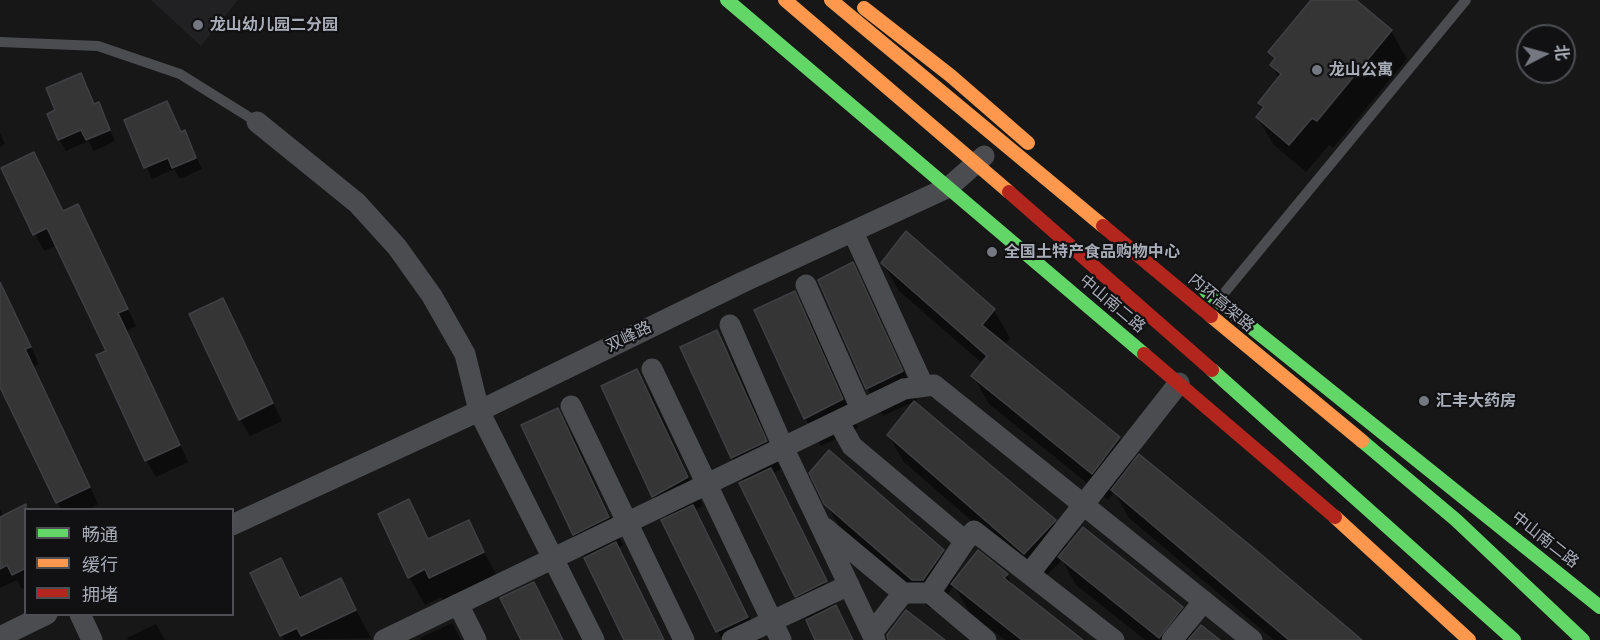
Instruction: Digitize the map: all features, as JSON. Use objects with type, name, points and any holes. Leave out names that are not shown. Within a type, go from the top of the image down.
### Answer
[{"type":"main road","name":"中山南二路","points":[[727,0],[1313,497],[1469,640]]},
{"type":"main road","points":[[785,0],[1117,285],[1514,640]]},
{"type":"main road","name":"内环高架路","points":[[831,0],[1456,520],[1582,640]]},
{"type":"main road","points":[[854,0],[951,76],[1039,152]]},
{"type":"main road","name":"中山南二路","points":[[1191,279],[1600,607]]},
{"type":"street","points":[[257,122],[357,203],[397,247],[432,296],[465,354],[479,411],[594,640]]},
{"type":"street","name":"双峰路","points":[[234,524],[479,411],[743,282],[949,187],[1012,130]]},
{"type":"street","points":[[853,232],[923,385]]},
{"type":"street","points":[[806,285],[861,410]]},
{"type":"street","points":[[730,325],[783,447],[874,637]]},
{"type":"street","points":[[652,369],[781,640]]},
{"type":"street","points":[[1029,574],[1179,383]]},
{"type":"street","points":[[384,640],[904,389],[934,385],[1252,640]]},
{"type":"street","points":[[571,406],[684,640]]},
{"type":"street","points":[[838,421],[852,446],[965,541]]},
{"type":"street","points":[[820,524],[903,593],[930,593],[986,640]]},
{"type":"street","points":[[930,593],[974,531],[1114,640]]},
{"type":"street","points":[[732,640],[849,585]]},
{"type":"street","points":[[874,637],[903,593]]},
{"type":"street","points":[[1172,640],[1204,601]]},
{"type":"street","points":[[459,604],[476,640]]},
{"type":"street","points":[[0,637],[45,616]]},
{"type":"street","points":[[80,616],[92,640]]},
{"type":"lane","points":[[1218,301],[1466,0]]},
{"type":"lane","points":[[0,42],[98,46],[180,74],[257,122]]},
{"type":"shaded area","name":"龙山幼儿园二分园","points":[[151,0],[238,0],[201,46]]},
{"type":"building","name":"龙山公寓","points":[[1311,0],[1356,0],[1392,30],[1317,121],[1312,118],[1289,145],[1256,117],[1264,107],[1258,103],[1281,74],[1270,65],[1275,58],[1268,52]]},
{"type":"building","points":[[81,73],[94,104],[99,102],[110,130],[86,140],[81,130],[58,140],[47,114],[55,110],[46,88]]},
{"type":"building","points":[[167,101],[181,132],[185,130],[196,158],[172,168],[168,158],[144,168],[124,120]]},
{"type":"building","points":[[34,152],[63,211],[78,204],[128,309],[118,313],[180,445],[145,461],[96,355],[106,351],[47,228],[33,235],[1,168]]},
{"type":"building","points":[[906,231],[995,309],[982,325],[1120,437],[1092,474],[971,376],[987,356],[881,263]]},
{"type":"building","points":[[853,262],[903,371],[866,389],[818,280]]},
{"type":"building","points":[[0,282],[31,347],[25,349],[90,487],[56,503],[0,387]]},
{"type":"building","points":[[795,291],[843,399],[804,419],[754,310]]},
{"type":"building","points":[[223,298],[273,403],[239,420],[189,314]]},
{"type":"building","points":[[717,330],[767,441],[731,458],[680,347]]},
{"type":"building","points":[[637,369],[688,477],[652,497],[601,386]]},
{"type":"building","points":[[914,401],[1056,520],[1024,554],[887,435]]},
{"type":"building","points":[[558,408],[609,517],[573,535],[521,425]]},
{"type":"building","points":[[829,450],[944,550],[923,580],[912,580],[824,504],[809,473]]},
{"type":"building","points":[[1139,454],[1362,640],[1289,640],[1111,490]]},
{"type":"building","points":[[771,468],[827,581],[795,597],[739,483]]},
{"type":"building","points":[[409,499],[428,539],[469,520],[484,552],[429,578],[425,569],[408,578],[378,514]]},
{"type":"building","points":[[26,504],[24,508],[24,569],[12,575],[7,565],[0,569],[0,517]]},
{"type":"building","points":[[693,505],[748,617],[716,632],[661,520]]},
{"type":"building","points":[[1083,527],[1183,607],[1159,638],[1058,557]]},
{"type":"building","points":[[616,542],[664,640],[624,640],[584,558]]},
{"type":"building","points":[[978,550],[1008,574],[1004,578],[1083,640],[1022,640],[951,584]]},
{"type":"building","points":[[281,558],[300,598],[341,578],[356,610],[301,636],[297,628],[280,636],[250,573]]},
{"type":"building","points":[[534,582],[563,640],[521,640],[500,598]]},
{"type":"building","points":[[836,605],[853,640],[815,640],[806,620]]},
{"type":"building","points":[[906,610],[945,640],[888,640],[887,635]]},
{"type":"building","points":[[1201,625],[1220,640],[1188,640]]},
{"type":"traffic: fast","points":[[727,0],[1144,354]]},
{"type":"traffic: fast","points":[[1206,291],[1600,607]]},
{"type":"traffic: fast","points":[[1212,370],[1514,640]]},
{"type":"traffic: fast","points":[[1362,441],[1456,520],[1583,640]]},
{"type":"traffic: slow","points":[[785,0],[1009,192]]},
{"type":"traffic: slow","points":[[831,0],[1103,226]]},
{"type":"traffic: slow","points":[[864,8],[951,76],[1028,143]]},
{"type":"traffic: slow","points":[[1211,316],[1362,441]]},
{"type":"traffic: slow","points":[[1335,517],[1469,640]]},
{"type":"traffic: jam","points":[[1009,192],[1212,370]]},
{"type":"traffic: jam","points":[[1103,226],[1211,316]]},
{"type":"traffic: jam","points":[[1144,354],[1335,517]]},
{"type":"place","name":"龙山幼儿园二分园","points":[[198,25]]},
{"type":"place","name":"龙山公寓","points":[[1317,70]]},
{"type":"place","name":"全国土特产食品购物中心","points":[[992,252]]},
{"type":"place","name":"汇丰大药房","points":[[1424,401]]}]
